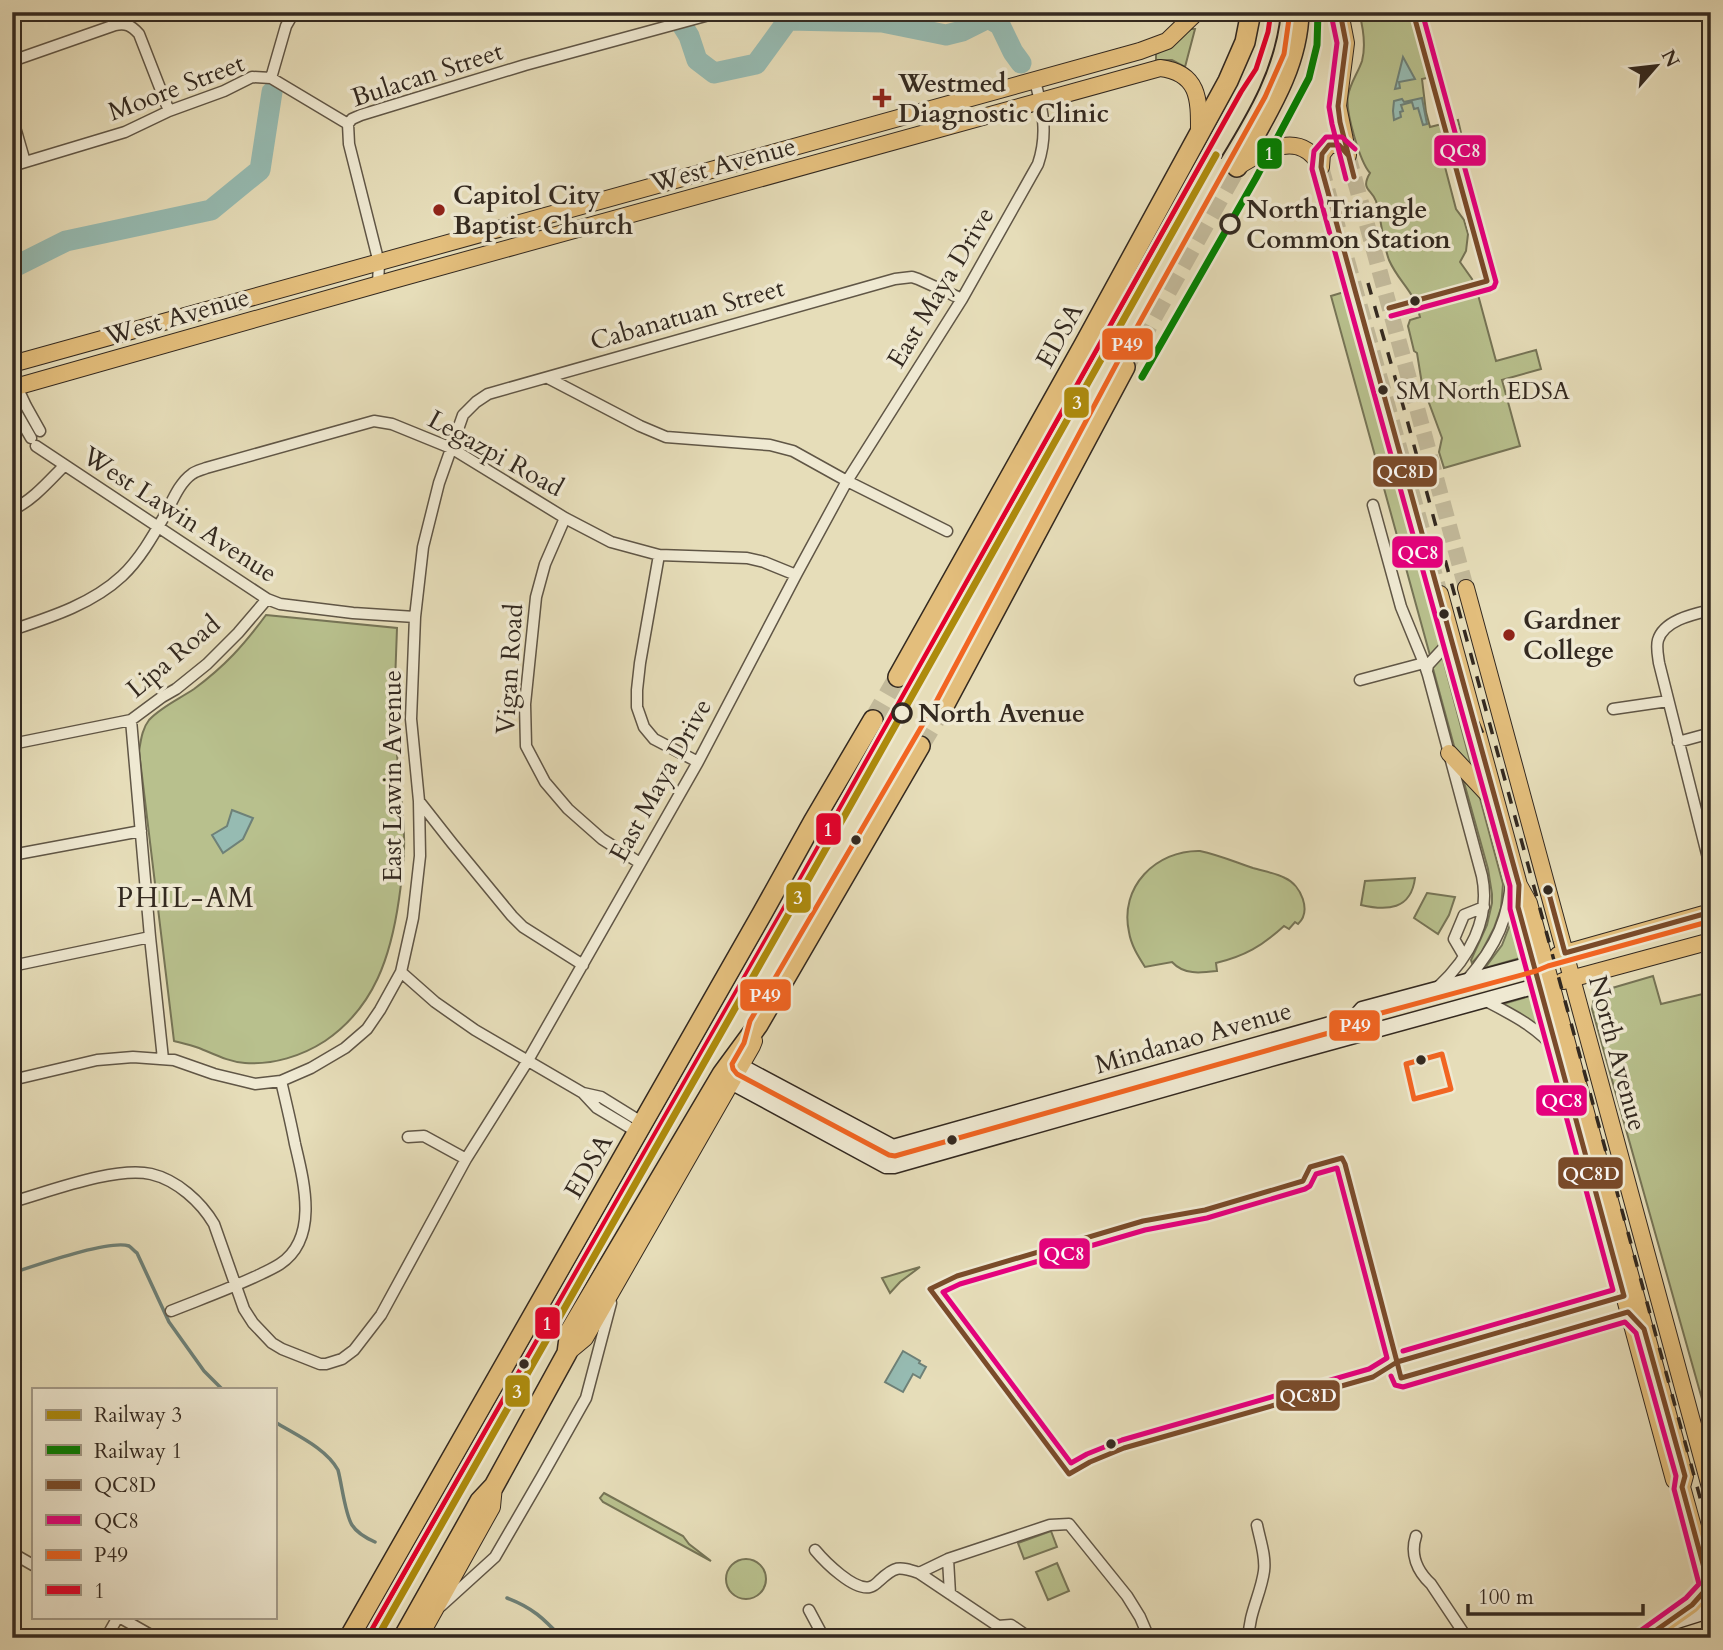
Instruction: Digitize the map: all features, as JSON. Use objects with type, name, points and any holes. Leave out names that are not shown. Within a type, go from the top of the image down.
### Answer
[{"type":"highway","name":"EDSA","points":[[898,677],[1199,135],[1238,60],[1248,33],[1251,12]]},
{"type":"highway","points":[[1237,167],[1280,88],[1293,56],[1299,12]]},
{"type":"highway","points":[[945,704],[1125,367]]},
{"type":"highway","name":"EDSA","points":[[349,1638],[873,720]]},
{"type":"highway","points":[[403,1638],[480,1501],[494,1486],[567,1353],[570,1331],[722,1074],[758,1025],[920,746]]},
{"type":"main road","name":"West Avenue","points":[[12,364],[1140,51],[1167,41],[1197,12]]},
{"type":"main road","points":[[1237,167],[1266,150],[1283,145],[1305,150],[1314,156],[1321,167],[1322,154],[1329,145],[1339,145],[1348,155],[1338,106],[1346,43],[1340,12]]},
{"type":"main road","name":"West Avenue","points":[[14,383],[165,345],[1160,68],[1183,75],[1194,88],[1199,107],[1199,135]]},
{"type":"main road","points":[[159,324],[165,345]]},
{"type":"main road","name":"North Avenue","points":[[1466,588],[1711,1491]]},
{"type":"main road","name":"North Avenue","points":[[1440,594],[1519,885],[1529,903],[1545,985],[1599,1179],[1674,1480],[1682,1487]]},
{"type":"main road","points":[[1449,753],[1496,804]]},
{"type":"main road","name":"Mindanao Avenue","points":[[1539,961],[1711,912]]},
{"type":"main road","name":"Mindanao Avenue","points":[[1545,985],[1711,941]]},
{"type":"main road","name":"North Avenue","points":[[1545,985],[1558,1053],[1584,1126]]},
{"type":"main road","points":[[567,1353],[585,1338],[741,1066],[752,1046],[758,1025]]},
{"type":"main road","points":[[1628,1297],[1644,1329]]},
{"type":"main road","name":"North Avenue","points":[[1628,1297],[1644,1329],[1685,1476],[1682,1487],[1710,1589]]},
{"type":"main road","points":[[419,1638],[492,1507],[494,1486]]},
{"type":"main road","points":[[1664,1625],[1710,1589]]},
{"type":"street","points":[[271,78],[286,26],[294,12]]},
{"type":"street","name":"Bulacan Street","points":[[378,284],[379,263],[349,144],[348,124],[352,119],[525,65],[720,12]]},
{"type":"street","points":[[12,61],[124,23],[139,34],[169,111]]},
{"type":"street","name":"Moore Street","points":[[12,166],[125,132],[252,77],[271,78],[348,124]]},
{"type":"street","name":"East Maya Drive","points":[[12,1202],[106,1176],[149,1173],[161,1178],[196,1200],[207,1212],[214,1224],[244,1309],[272,1343],[320,1364],[342,1359],[354,1350],[381,1315],[466,1159],[527,1062],[583,965],[698,762],[847,481],[962,299],[1038,164],[1044,144],[1044,121],[1035,81]]},
{"type":"street","points":[[12,117],[26,162]]},
{"type":"street","name":"Cabanatuan Street","points":[[451,448],[463,415],[488,394],[895,279],[918,279],[962,299]]},
{"type":"street","points":[[548,378],[666,437],[770,445],[802,454],[847,481],[947,531]]},
{"type":"street","points":[[14,383],[38,439]]},
{"type":"street","points":[[12,405],[38,439]]},
{"type":"street","name":"Legazpi Road","points":[[12,629],[56,615],[100,593],[122,576],[143,551],[182,485],[192,474],[366,423],[381,421],[451,448],[565,518],[611,542],[659,555],[747,558],[796,575]]},
{"type":"street","name":"West Lawin Avenue","points":[[38,439],[48,453],[64,466],[267,599],[280,604],[341,612],[415,617]]},
{"type":"street","name":"East Lawin Avenue","points":[[281,1081],[335,1054],[367,1029],[401,972],[412,918],[419,856],[419,801],[411,719],[415,617],[423,547],[451,448]]},
{"type":"street","points":[[12,510],[37,493],[64,466]]},
{"type":"street","points":[[1373,505],[1401,607],[1425,667],[1485,889],[1478,930],[1464,956],[1436,989]]},
{"type":"street","name":"Vigan Road","points":[[565,518],[545,564],[536,597],[525,704],[526,746],[545,782],[568,809],[601,839],[640,863]]},
{"type":"street","points":[[659,555],[640,663],[637,707],[644,727],[654,739],[698,762]]},
{"type":"street","name":"Lipa Road","points":[[12,744],[131,720],[207,664],[267,599]]},
{"type":"street","points":[[1711,610],[1682,617],[1658,640],[1659,663],[1711,870]]},
{"type":"street","points":[[1360,680],[1425,667],[1452,639]]},
{"type":"street","points":[[1613,709],[1668,701]]},
{"type":"street","points":[[131,720],[163,1059]]},
{"type":"street","points":[[1678,741],[1711,733]]},
{"type":"street","points":[[419,801],[512,916],[523,927],[583,965]]},
{"type":"street","points":[[12,855],[141,831]]},
{"type":"street","points":[[1468,980],[1489,953],[1500,932],[1510,898],[1513,863]]},
{"type":"street","points":[[1464,956],[1454,939],[1464,915],[1484,907]]},
{"type":"street","points":[[12,966],[150,937]]},
{"type":"street","name":"Mindanao Avenue","points":[[741,1066],[893,1147],[1354,1017],[1362,1009],[1539,961]]},
{"type":"street","points":[[1511,969],[1517,991]]},
{"type":"street","points":[[401,972],[435,1002],[475,1030],[583,1093],[601,1097],[640,1127]]},
{"type":"street","name":"Mindanao Avenue","points":[[731,1082],[886,1167],[1545,985]]},
{"type":"street","points":[[1484,1000],[1521,1019],[1546,1038],[1558,1053]]},
{"type":"street","points":[[12,1080],[97,1060],[133,1058],[174,1060],[255,1084],[281,1081],[304,1182],[303,1233],[292,1254],[279,1265],[171,1311]]},
{"type":"street","points":[[773,1105],[773,1096],[783,1089]]},
{"type":"street","points":[[408,1137],[424,1136],[466,1159]]},
{"type":"street","points":[[432,1614],[495,1558],[586,1398],[616,1283]]},
{"type":"street","points":[[919,1573],[948,1559],[1050,1525],[1069,1524],[1127,1596],[1140,1616],[1149,1638]]},
{"type":"street","points":[[1249,1638],[1248,1625],[1264,1572],[1257,1525]]},
{"type":"street","points":[[1416,1536],[1413,1546],[1415,1560],[1423,1577],[1431,1584],[1467,1638]]},
{"type":"street","points":[[816,1550],[834,1571],[861,1587],[876,1585],[894,1569],[908,1569],[919,1573],[998,1626],[1011,1625],[1030,1638]]},
{"type":"street","points":[[12,1552],[32,1564]]},
{"type":"street","points":[[948,1559],[950,1594]]},
{"type":"street","points":[[1645,1638],[1664,1625],[1711,1609]]},
{"type":"street","points":[[809,1610],[824,1638]]},
{"type":"street","points":[[106,1638],[118,1618]]},
{"type":"street","points":[[121,1618],[156,1638]]},
{"type":"green space","points":[[1359,12],[1423,12],[1440,75],[1422,79],[1430,127],[1458,120],[1462,137],[1439,144],[1456,209],[1464,220],[1468,234],[1466,251],[1460,262],[1477,291],[1496,361],[1536,350],[1541,369],[1502,380],[1520,446],[1444,468],[1439,452],[1442,438],[1422,384],[1417,353],[1414,351],[1408,326],[1410,320],[1420,317],[1418,308],[1389,260],[1376,201],[1366,186],[1370,173],[1358,148],[1351,124],[1349,91],[1363,55],[1364,36]]},
{"type":"green space","points":[[1190,29],[1195,29],[1185,67],[1172,60],[1156,60],[1156,54]]},
{"type":"green space","points":[[1344,292],[1441,648],[1431,659],[1331,296]]},
{"type":"green space","points":[[266,615],[397,628],[395,724],[404,852],[391,940],[378,978],[357,1012],[325,1041],[307,1051],[277,1061],[245,1063],[174,1041],[139,751],[143,731],[149,720],[224,664]]},
{"type":"green space","points":[[1442,655],[1474,776],[1457,757],[1432,665]]},
{"type":"green space","points":[[1460,768],[1477,787],[1503,884],[1501,908],[1494,928],[1481,953],[1472,963],[1487,925],[1492,894],[1488,869]]},
{"type":"green space","points":[[1200,851],[1291,881],[1303,899],[1302,919],[1289,929],[1284,926],[1253,949],[1216,963],[1217,971],[1187,971],[1172,962],[1145,967],[1133,946],[1127,916],[1135,886],[1144,874],[1169,857]]},
{"type":"green space","points":[[1415,878],[1409,897],[1396,906],[1380,908],[1361,905],[1365,881]]},
{"type":"green space","points":[[1427,893],[1455,897],[1438,934],[1414,918]]},
{"type":"green space","points":[[1515,912],[1527,956],[1485,968],[1502,945]]},
{"type":"green space","points":[[1653,976],[1661,1004],[1711,992],[1711,1431],[1592,1009],[1594,998],[1602,991]]},
{"type":"green space","points":[[1537,994],[1548,1033],[1503,1004]]},
{"type":"green space","points":[[920,1267],[900,1282],[890,1293],[882,1278]]},
{"type":"green space","points":[[604,1493],[683,1536],[711,1561],[603,1502],[600,1498]]},
{"type":"green space","points":[[1051,1531],[1057,1547],[1024,1559],[1018,1543]]},
{"type":"green space","points":[[746,1559],[754,1560],[760,1565],[765,1571],[765,1587],[760,1593],[754,1598],[746,1599],[738,1598],[732,1593],[727,1587],[726,1579],[727,1571],[732,1565],[738,1560]]},
{"type":"green space","points":[[1057,1563],[1069,1591],[1048,1600],[1036,1572]]},
{"type":"water","points":[[1403,57],[1415,79],[1399,82],[1400,88],[1395,89]]},
{"type":"water","points":[[1422,98],[1427,124],[1423,125],[1418,108],[1414,109],[1412,102],[1401,105],[1401,117],[1394,120],[1394,101]]},
{"type":"water","points":[[232,810],[253,818],[243,839],[223,853],[212,835],[227,826]]},
{"type":"water","points":[[903,1351],[926,1367],[920,1378],[913,1374],[903,1392],[885,1382]]},
{"type":"waterway","points":[[674,12],[689,36],[697,60],[714,73],[756,64],[788,20],[882,22],[946,35],[962,31],[988,18],[1000,25],[1021,63]]},
{"type":"waterway","points":[[12,268],[66,241],[211,210],[260,170],[272,92]]},
{"type":"waterway","points":[[12,1273],[106,1246],[129,1246],[137,1253],[169,1322],[204,1371],[221,1388]]},
{"type":"waterway","points":[[276,1423],[310,1443],[333,1462],[338,1470],[352,1525],[375,1542]]},
{"type":"waterway","points":[[507,1598],[537,1614],[562,1638]]},
{"type":"tunnel","points":[[1348,155],[1466,588]]},
{"type":"tunnel","points":[[1125,367],[1237,167]]},
{"type":"tunnel","points":[[1321,167],[1440,594]]},
{"type":"tunnel","points":[[873,720],[898,677]]},
{"type":"tunnel","points":[[920,746],[945,704]]},
{"type":"tram line","points":[[1221,158],[1260,88],[1273,52],[1281,12]]},
{"type":"railway","points":[[1368,283],[1711,1538]]},
{"type":"railway","points":[[1387,424],[1448,653],[1487,743]]},
{"type":"rail line","name":"1","points":[[1142,377],[1256,178],[1309,78],[1317,45],[1318,12]]},
{"type":"rail line","name":"3","points":[[377,1638],[1216,155]]},
{"type":"transit line","name":"1","points":[[367,1638],[783,910],[1256,69],[1268,32],[1271,12]]},
{"type":"transit line","name":"P49","points":[[1290,12],[1284,54],[1265,97],[1117,363],[937,700],[750,1021],[744,1043],[732,1064],[733,1069],[737,1074],[895,1156],[1357,1025],[1367,1017],[1711,921]]},
{"type":"transit line","name":"QC8D","points":[[1340,12],[1346,43],[1338,106],[1354,177]]},
{"type":"transit line","name":"QC8D","points":[[1389,308],[1487,281],[1413,12]]},
{"type":"transit line","name":"QC8","points":[[1391,316],[1490,289],[1496,282],[1422,12]]},
{"type":"transit line","name":"QC8","points":[[1331,14],[1337,43],[1329,107],[1346,179]]},
{"type":"transit line","name":"QC8","points":[[1355,149],[1342,137],[1326,137],[1314,151],[1312,169],[1510,886],[1510,909],[1613,1290],[1403,1351]]},
{"type":"transit line","name":"QC8D","points":[[1348,155],[1339,145],[1329,145],[1322,154],[1321,167],[1519,885],[1518,907],[1624,1296],[1397,1362]]},
{"type":"transit line","name":"QC8D","points":[[1548,890],[1565,953],[1711,912]]},
{"type":"transit line","name":"P49","points":[[1442,1054],[1451,1089],[1414,1099],[1406,1064],[1442,1054]]},
{"type":"transit line","name":"QC8D","points":[[1342,1158],[1397,1362],[1373,1377],[1124,1448],[1069,1474],[930,1289],[957,1276],[1143,1221],[1205,1210],[1303,1181],[1310,1167],[1342,1158]]},
{"type":"transit line","name":"QC8","points":[[1337,1168],[1387,1358],[1369,1369],[1122,1440],[1071,1463],[943,1292],[960,1284],[1145,1230],[1207,1218],[1305,1189],[1310,1186],[1316,1174],[1337,1168]]},
{"type":"transit line","name":"QC8D","points":[[1397,1362],[1401,1378],[1628,1312],[1644,1329],[1685,1476],[1682,1487],[1709,1586],[1692,1605],[1645,1638]]},
{"type":"transit line","name":"QC8","points":[[1391,1376],[1395,1385],[1403,1387],[1625,1322],[1636,1333],[1676,1476],[1674,1489],[1699,1584],[1686,1598],[1640,1631]]},
{"type":"place","name":"Westmed Diagnostic Clinic","points":[[882,98]]},
{"type":"place","name":"Capitol City Baptist Church","points":[[439,210]]},
{"type":"place","name":"North Triangle Common Station","points":[[1230,224]]},
{"type":"place","name":"SM North EDSA","points":[[1383,390]]},
{"type":"place","name":"Gardner College","points":[[1509,635]]},
{"type":"place","name":"North Avenue","points":[[902,713]]},
{"type":"district","name":"PHIL-AM","points":[[186,897]]}]
